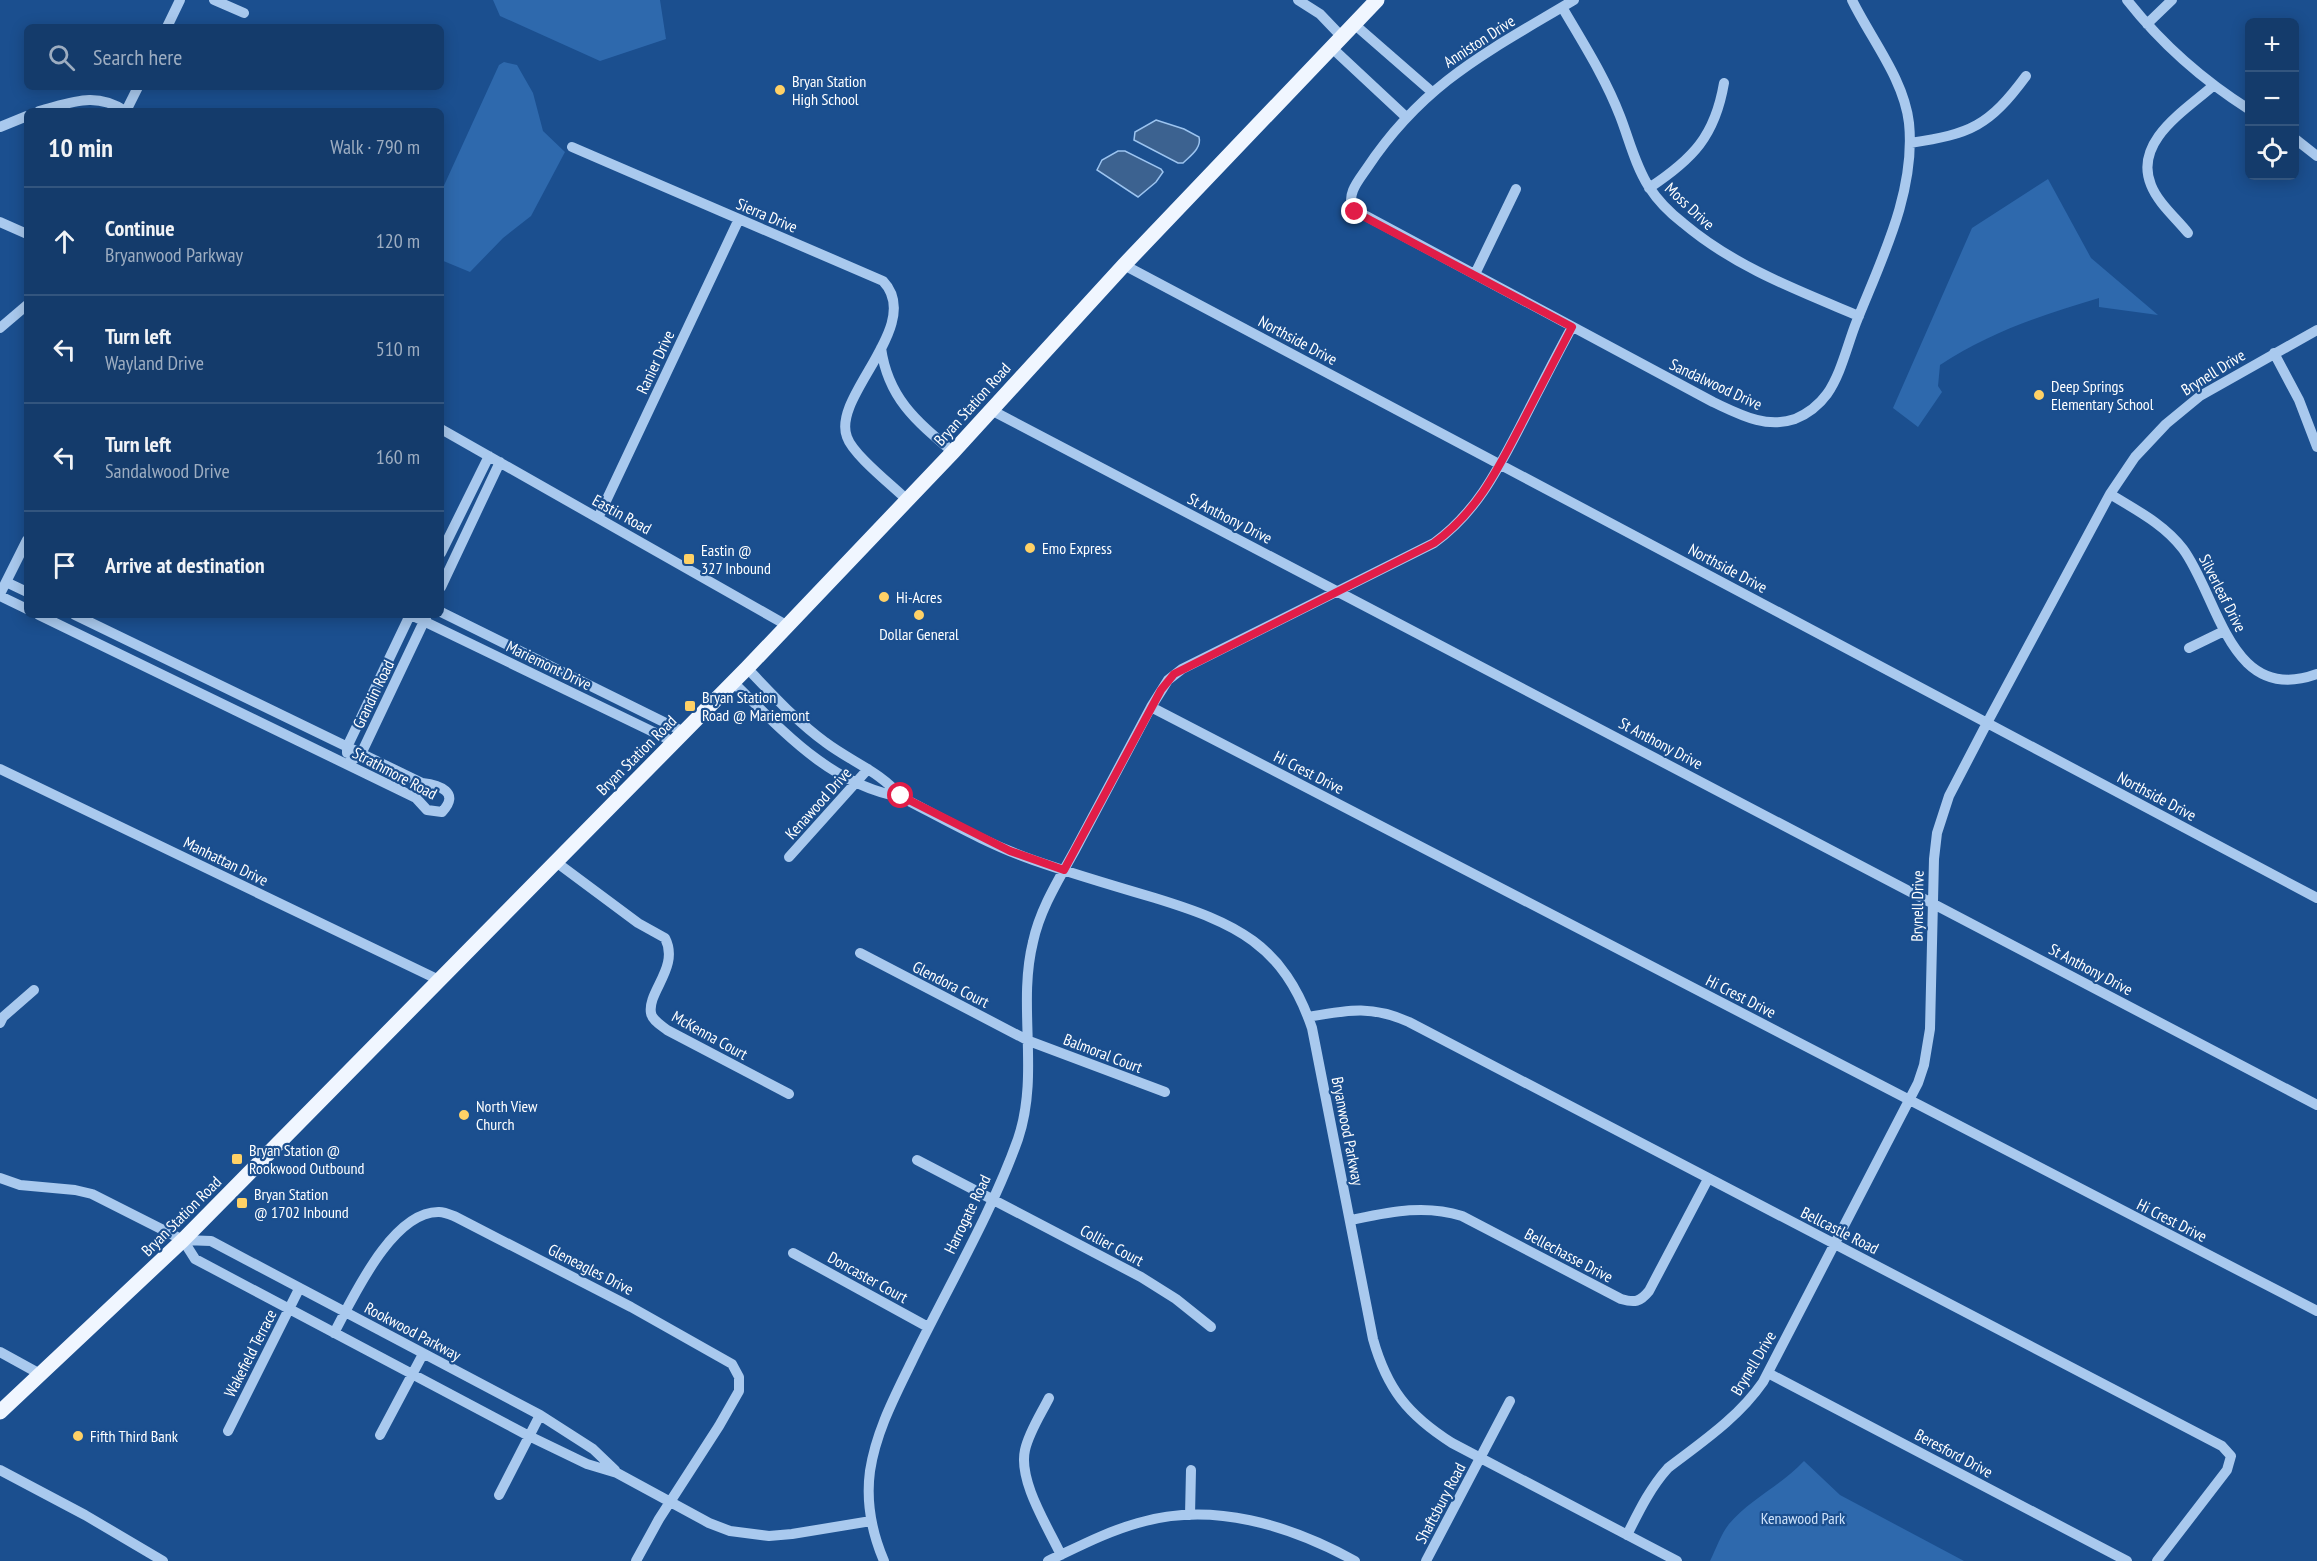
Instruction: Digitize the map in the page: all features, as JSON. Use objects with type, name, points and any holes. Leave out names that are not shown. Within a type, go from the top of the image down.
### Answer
[{"type":"main road","name":"Bryan Station Road","points":[[0,1412],[183,1240],[747,669],[953,452],[1124,265],[1377,0]]},
{"type":"street","points":[[168,24],[180,0]]},
{"type":"street","points":[[214,0],[244,13]]},
{"type":"street","points":[[1298,0],[1320,14],[1336,42],[1406,117]]},
{"type":"street","name":"Anniston Drive","points":[[1350,203],[1355,187],[1384,143],[1432,92],[1479,57],[1574,0]]},
{"type":"street","name":"Sandalwood Drive","points":[[1350,203],[1355,212],[1739,414],[1765,422],[1794,419],[1809,411],[1827,393],[1859,316],[1903,198],[1909,167],[1910,143],[1904,97],[1852,0]]},
{"type":"street","points":[[2127,0],[2147,24],[2214,85],[2245,107]]},
{"type":"street","points":[[2147,24],[2172,0]]},
{"type":"street","name":"Moss Drive","points":[[1562,7],[1605,81],[1649,188],[1676,218],[1734,260],[1768,278],[1859,316]]},
{"type":"street","points":[[1354,24],[1432,92]]},
{"type":"street","points":[[1910,143],[1941,139],[1976,127],[2000,109],[2026,76]]},
{"type":"street","points":[[1649,188],[1690,158],[1703,142],[1718,113],[1724,83]]},
{"type":"street","points":[[2188,233],[2151,185],[2148,159],[2158,136],[2214,85]]},
{"type":"street","points":[[128,108],[136,90]]},
{"type":"street","points":[[53,108],[95,99],[114,103],[122,108]]},
{"type":"street","points":[[0,127],[24,117]]},
{"type":"street","points":[[2299,141],[2317,156]]},
{"type":"street","name":"Sierra Drive","points":[[572,147],[884,281],[896,302],[895,312],[881,348],[847,416],[846,433],[855,450],[907,500]]},
{"type":"street","points":[[1475,274],[1516,189]]},
{"type":"street","name":"Ranier Drive","points":[[598,519],[739,219]]},
{"type":"street","points":[[0,222],[24,233]]},
{"type":"street","name":"Northside Drive","points":[[1124,265],[2317,898]]},
{"type":"street","points":[[0,328],[24,308]]},
{"type":"street","name":"Harrogate Road","points":[[884,1561],[871,1521],[870,1473],[878,1435],[928,1327],[1010,1161],[1024,1116],[1029,1077],[1027,982],[1032,943],[1041,917],[1151,707],[1168,680],[1182,669],[1434,543],[1448,533],[1470,511],[1501,463],[1572,327]]},
{"type":"street","name":"Brynell Drive","points":[[1628,1535],[1644,1500],[1668,1468],[1749,1403],[1768,1372],[1909,1101],[1924,1065],[1930,1029],[1934,859],[1943,813],[1949,796],[1987,723],[2110,494],[2135,457],[2183,409],[2219,384],[2317,330]]},
{"type":"street","points":[[881,348],[886,373],[895,394],[911,414],[953,452]]},
{"type":"street","points":[[2274,353],[2299,400],[2317,447]]},
{"type":"street","name":"St Anthony Drive","points":[[991,410],[2317,1105]]},
{"type":"street","name":"Eastin Road","points":[[444,431],[788,626]]},
{"type":"street","points":[[444,547],[489,456]]},
{"type":"street","points":[[444,581],[500,462]]},
{"type":"street","name":"Silverleaf Drive","points":[[2110,494],[2150,518],[2175,540],[2195,570],[2224,631],[2243,659],[2261,673],[2286,681],[2301,680],[2317,674]]},
{"type":"street","points":[[24,546],[0,595],[24,607]]},
{"type":"street","points":[[6,582],[24,591]]},
{"type":"street","name":"Mariemont Drive","points":[[444,614],[679,737]]},
{"type":"street","name":"Strathmore Road","points":[[45,618],[416,798],[428,810],[442,812],[447,806],[450,800],[447,791],[440,786],[422,783],[81,618]]},
{"type":"street","name":"Grandin Road","points":[[347,764],[347,747],[410,618]]},
{"type":"street","name":"Mariemont Drive","points":[[426,618],[679,737]]},
{"type":"street","name":"Grandin Road","points":[[347,764],[361,754],[426,618]]},
{"type":"street","points":[[2189,648],[2224,631]]},
{"type":"street","name":"Bryanwood Parkway","points":[[747,669],[809,729],[840,754],[868,769],[892,786],[901,796]]},
{"type":"street","name":"Bryanwood Parkway","points":[[734,682],[803,749],[827,768],[856,783],[884,794],[901,796],[1010,851],[1203,913],[1246,934],[1277,962],[1288,977],[1308,1017],[1351,1220],[1373,1339],[1387,1379],[1397,1396],[1421,1422],[1445,1439],[1677,1561]]},
{"type":"street","name":"Hi Crest Drive","points":[[1151,707],[2317,1311]]},
{"type":"street","name":"Manhattan Drive","points":[[0,769],[439,980]]},
{"type":"street","name":"Kenawood Drive","points":[[789,856],[868,769]]},
{"type":"street","name":"McKenna Court","points":[[556,862],[639,923],[665,938],[669,960],[652,1002],[651,1014],[654,1019],[667,1030],[789,1094]]},
{"type":"street","name":"Glendora Court","points":[[860,953],[1029,1041]]},
{"type":"street","points":[[0,1023],[3,1017],[34,990]]},
{"type":"street","name":"Bellcastle Road","points":[[1308,1017],[1350,1009],[1390,1013],[2227,1449],[2230,1461],[2223,1477],[2157,1561]]},
{"type":"street","name":"Balmoral Court","points":[[1029,1041],[1166,1092]]},
{"type":"street","name":"Collier Court","points":[[917,1160],[1161,1289],[1211,1327]]},
{"type":"street","name":"Rookwood Parkway","points":[[0,1178],[20,1185],[75,1190],[92,1194],[183,1240],[211,1241],[540,1415],[593,1449],[617,1473]]},
{"type":"street","name":"Bellechasse Drive","points":[[1351,1220],[1404,1209],[1424,1208],[1451,1212],[1621,1299],[1635,1302],[1640,1301],[1649,1291],[1708,1179]]},
{"type":"street","name":"Gleneagles Drive","points":[[334,1333],[378,1257],[394,1237],[418,1218],[438,1212],[456,1217],[677,1332],[732,1364],[737,1370],[740,1385],[719,1426],[671,1503]]},
{"type":"street","name":"Rookwood Parkway","points":[[183,1240],[195,1259],[529,1436],[587,1464],[617,1473],[709,1523],[730,1531],[769,1536],[871,1521]]},
{"type":"street","name":"Doncaster Court","points":[[793,1253],[928,1327]]},
{"type":"street","name":"Wakefield Terrace","points":[[228,1431],[299,1289]]},
{"type":"street","points":[[0,1352],[40,1374]]},
{"type":"street","points":[[380,1435],[423,1354]]},
{"type":"street","name":"Beresford Drive","points":[[1768,1372],[2127,1561]]},
{"type":"street","points":[[1049,1398],[1025,1449],[1024,1463],[1026,1478],[1061,1555]]},
{"type":"street","name":"Shaftsbury Road","points":[[1426,1561],[1510,1401]]},
{"type":"street","points":[[499,1495],[540,1415]]},
{"type":"street","points":[[0,1470],[85,1515],[162,1561]]},
{"type":"street","points":[[1190,1515],[1191,1470]]},
{"type":"street","points":[[636,1561],[659,1519],[671,1503]]},
{"type":"street","points":[[1048,1561],[1112,1531],[1139,1522],[1190,1515],[1219,1515],[1262,1523],[1312,1541],[1355,1561]]},
{"type":"green space","points":[[493,0],[660,0],[666,39],[600,61],[500,16]]},
{"type":"green space","points":[[504,62],[517,65],[533,93],[543,131],[565,152],[531,216],[503,238],[470,272],[444,261],[444,185],[499,65]]},
{"type":"green space","points":[[2048,179],[2091,258],[2158,315],[2099,307],[2099,298],[1997,334],[1940,365],[1938,386],[1942,392],[1918,427],[1893,408],[1972,228]]},
{"type":"green space","name":"Kenawood Park","points":[[1804,1461],[1840,1495],[1964,1561],[1710,1561],[1724,1532],[1737,1515]]},
{"type":"shaded area","points":[[1156,120],[1184,129],[1199,137],[1199,145],[1183,163],[1178,163],[1134,140],[1135,132]]},
{"type":"shaded area","points":[[1118,151],[1125,151],[1163,172],[1156,182],[1138,197],[1097,170],[1102,160]]},
{"type":"place","name":"Bryan Station High School","points":[[780,90]]},
{"type":"place","name":"Deep Springs Elementary School","points":[[2039,395]]},
{"type":"place","name":"Emo Express","points":[[1030,548]]},
{"type":"place","name":"Eastin @ 327 Inbound","points":[[689,559]]},
{"type":"place","name":"Hi-Acres","points":[[884,597]]},
{"type":"place","name":"Dollar General","points":[[919,615]]},
{"type":"place","name":"Bryan Station Road @ Mariemont","points":[[690,706]]},
{"type":"place","name":"North View Church","points":[[464,1115]]},
{"type":"place","name":"Bryan Station @ Rookwood Outbound","points":[[237,1159]]},
{"type":"place","name":"Bryan Station @ 1702 Inbound","points":[[242,1203]]},
{"type":"place","name":"Fifth Third Bank","points":[[78,1436]]},
{"type":"route","points":[[901,796],[1010,851],[1064,870],[1161,690],[1174,674],[1434,543],[1448,533],[1470,511],[1501,463],[1572,327],[1355,212]]}]
